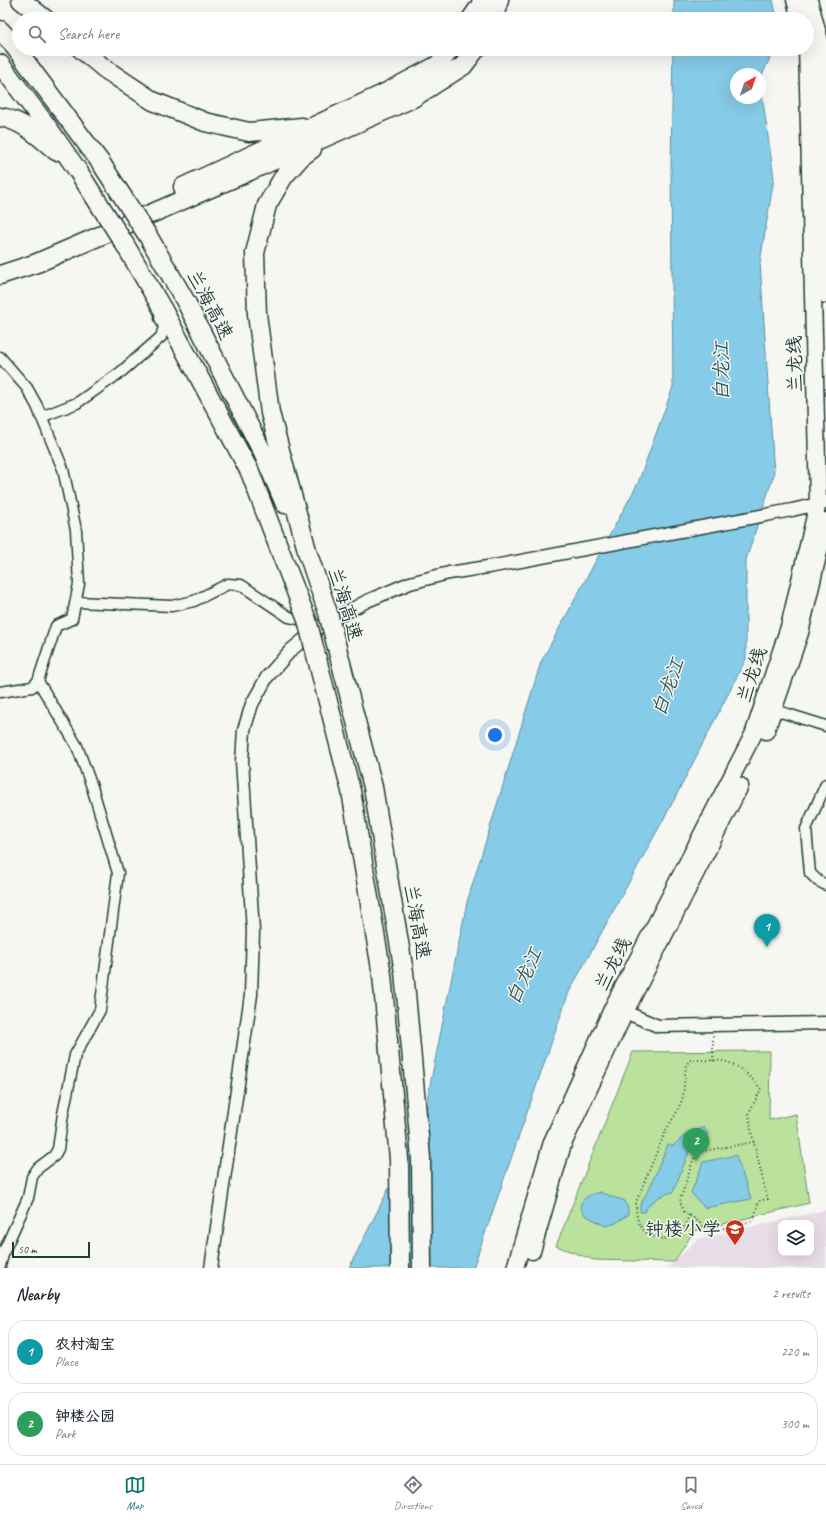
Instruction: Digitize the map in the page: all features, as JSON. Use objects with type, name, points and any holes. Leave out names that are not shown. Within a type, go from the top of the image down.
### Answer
[{"type":"highway","points":[[21,0],[36,12]]},
{"type":"highway","points":[[476,12],[482,0]]},
{"type":"highway","points":[[496,12],[500,0]]},
{"type":"highway","points":[[795,0],[798,12]]},
{"type":"highway","points":[[809,0],[812,12]]},
{"type":"highway","points":[[814,19],[821,45],[826,295]]},
{"type":"highway","name":"兰海高速","points":[[0,30],[12,43]]},
{"type":"highway","name":"兰海高速","points":[[21,56],[100,163],[148,236],[186,302],[263,453],[308,554],[328,613],[373,787],[404,972],[421,1158],[422,1268]]},
{"type":"highway","points":[[89,56],[105,69],[153,101],[205,122],[248,132],[314,126]]},
{"type":"highway","points":[[0,264],[43,251],[383,94],[438,65],[445,56]]},
{"type":"highway","points":[[0,275],[37,263],[413,98],[462,66],[470,56]]},
{"type":"highway","name":"兰龙线","points":[[768,708],[822,503],[807,56]]},
{"type":"highway","points":[[0,64],[46,125],[78,171],[124,243],[163,310],[250,472],[307,620],[351,791],[380,960],[399,1159],[400,1268]]},
{"type":"highway","points":[[0,117],[9,118],[35,132],[78,171]]},
{"type":"highway","points":[[308,554],[270,413],[257,314],[255,253],[267,205],[284,176],[301,157],[342,130]]},
{"type":"highway","name":"兰龙线","points":[[515,1268],[552,1142],[619,1010],[753,735],[768,708],[800,633],[826,521]]},
{"type":"highway","name":"兰龙线","points":[[526,1268],[563,1144],[619,1010]]},
{"type":"street","points":[[41,417],[77,403],[122,372],[162,337],[164,327],[147,291]]},
{"type":"street","points":[[0,357],[27,388],[63,469],[76,530],[79,584],[72,619],[56,626],[38,681],[32,687],[0,692]]},
{"type":"street","points":[[211,1268],[251,995],[253,931],[242,761],[244,730],[252,704],[267,677],[291,650],[319,627],[367,601],[410,583],[449,573],[494,566],[792,510],[822,503]]},
{"type":"street","points":[[76,602],[172,606],[194,601],[228,584],[234,584],[241,585],[288,617],[309,622],[319,627]]},
{"type":"street","points":[[0,1266],[4,1251],[28,1198],[32,1177],[38,1168],[54,1156],[58,1149],[63,1114],[75,1055],[100,1010],[118,873],[92,786],[77,746],[38,681]]},
{"type":"street","points":[[768,708],[826,726]]},
{"type":"street","points":[[826,784],[806,829],[810,872],[818,881],[826,885]]},
{"type":"street","points":[[619,1010],[658,1026],[826,1023]]},
{"type":"path","points":[[713,1025],[713,1062]]},
{"type":"path","points":[[689,1215],[680,1234],[666,1239],[653,1237],[639,1225],[636,1214],[636,1202],[666,1130],[677,1112],[683,1096],[686,1065],[690,1060],[727,1062],[750,1076],[761,1089],[749,1113],[751,1130],[754,1142],[765,1189],[768,1199],[759,1201],[753,1221],[708,1232],[696,1219],[684,1212],[680,1201],[693,1160],[698,1152],[754,1142]]},
{"type":"shaded area","name":"钟楼小学","points":[[826,1210],[826,1268],[667,1268],[698,1239],[778,1221],[778,1256],[814,1256],[814,1220],[782,1220]]},
{"type":"green space","points":[[770,1051],[769,1120],[796,1114],[809,1203],[694,1231],[674,1262],[594,1260],[556,1246],[633,1052]]},
{"type":"water","points":[[674,0],[773,0],[776,12],[674,12]]},
{"type":"water","name":"白龙江","points":[[673,56],[771,56],[765,68],[730,68],[730,104],[763,104],[774,178],[760,262],[774,474],[746,560],[746,659],[674,800],[569,992],[473,1268],[349,1268],[423,1120],[467,902],[541,662],[638,483],[673,387],[671,166]]},
{"type":"water","points":[[703,1127],[709,1134],[693,1142],[673,1192],[660,1197],[644,1212],[640,1212],[640,1205],[650,1187],[668,1144],[673,1146],[685,1135],[693,1134]]},
{"type":"water","points":[[736,1155],[751,1199],[705,1208],[691,1193],[703,1162]]},
{"type":"water","points":[[599,1192],[625,1201],[628,1208],[628,1215],[614,1224],[605,1226],[585,1215],[580,1207],[581,1204],[590,1195]]},
{"type":"place","name":"农村淘宝","points":[[767,947]]},
{"type":"place","name":"钟楼公园","points":[[696,1161]]},
{"type":"place","name":"钟楼小学","points":[[735,1246]]}]
